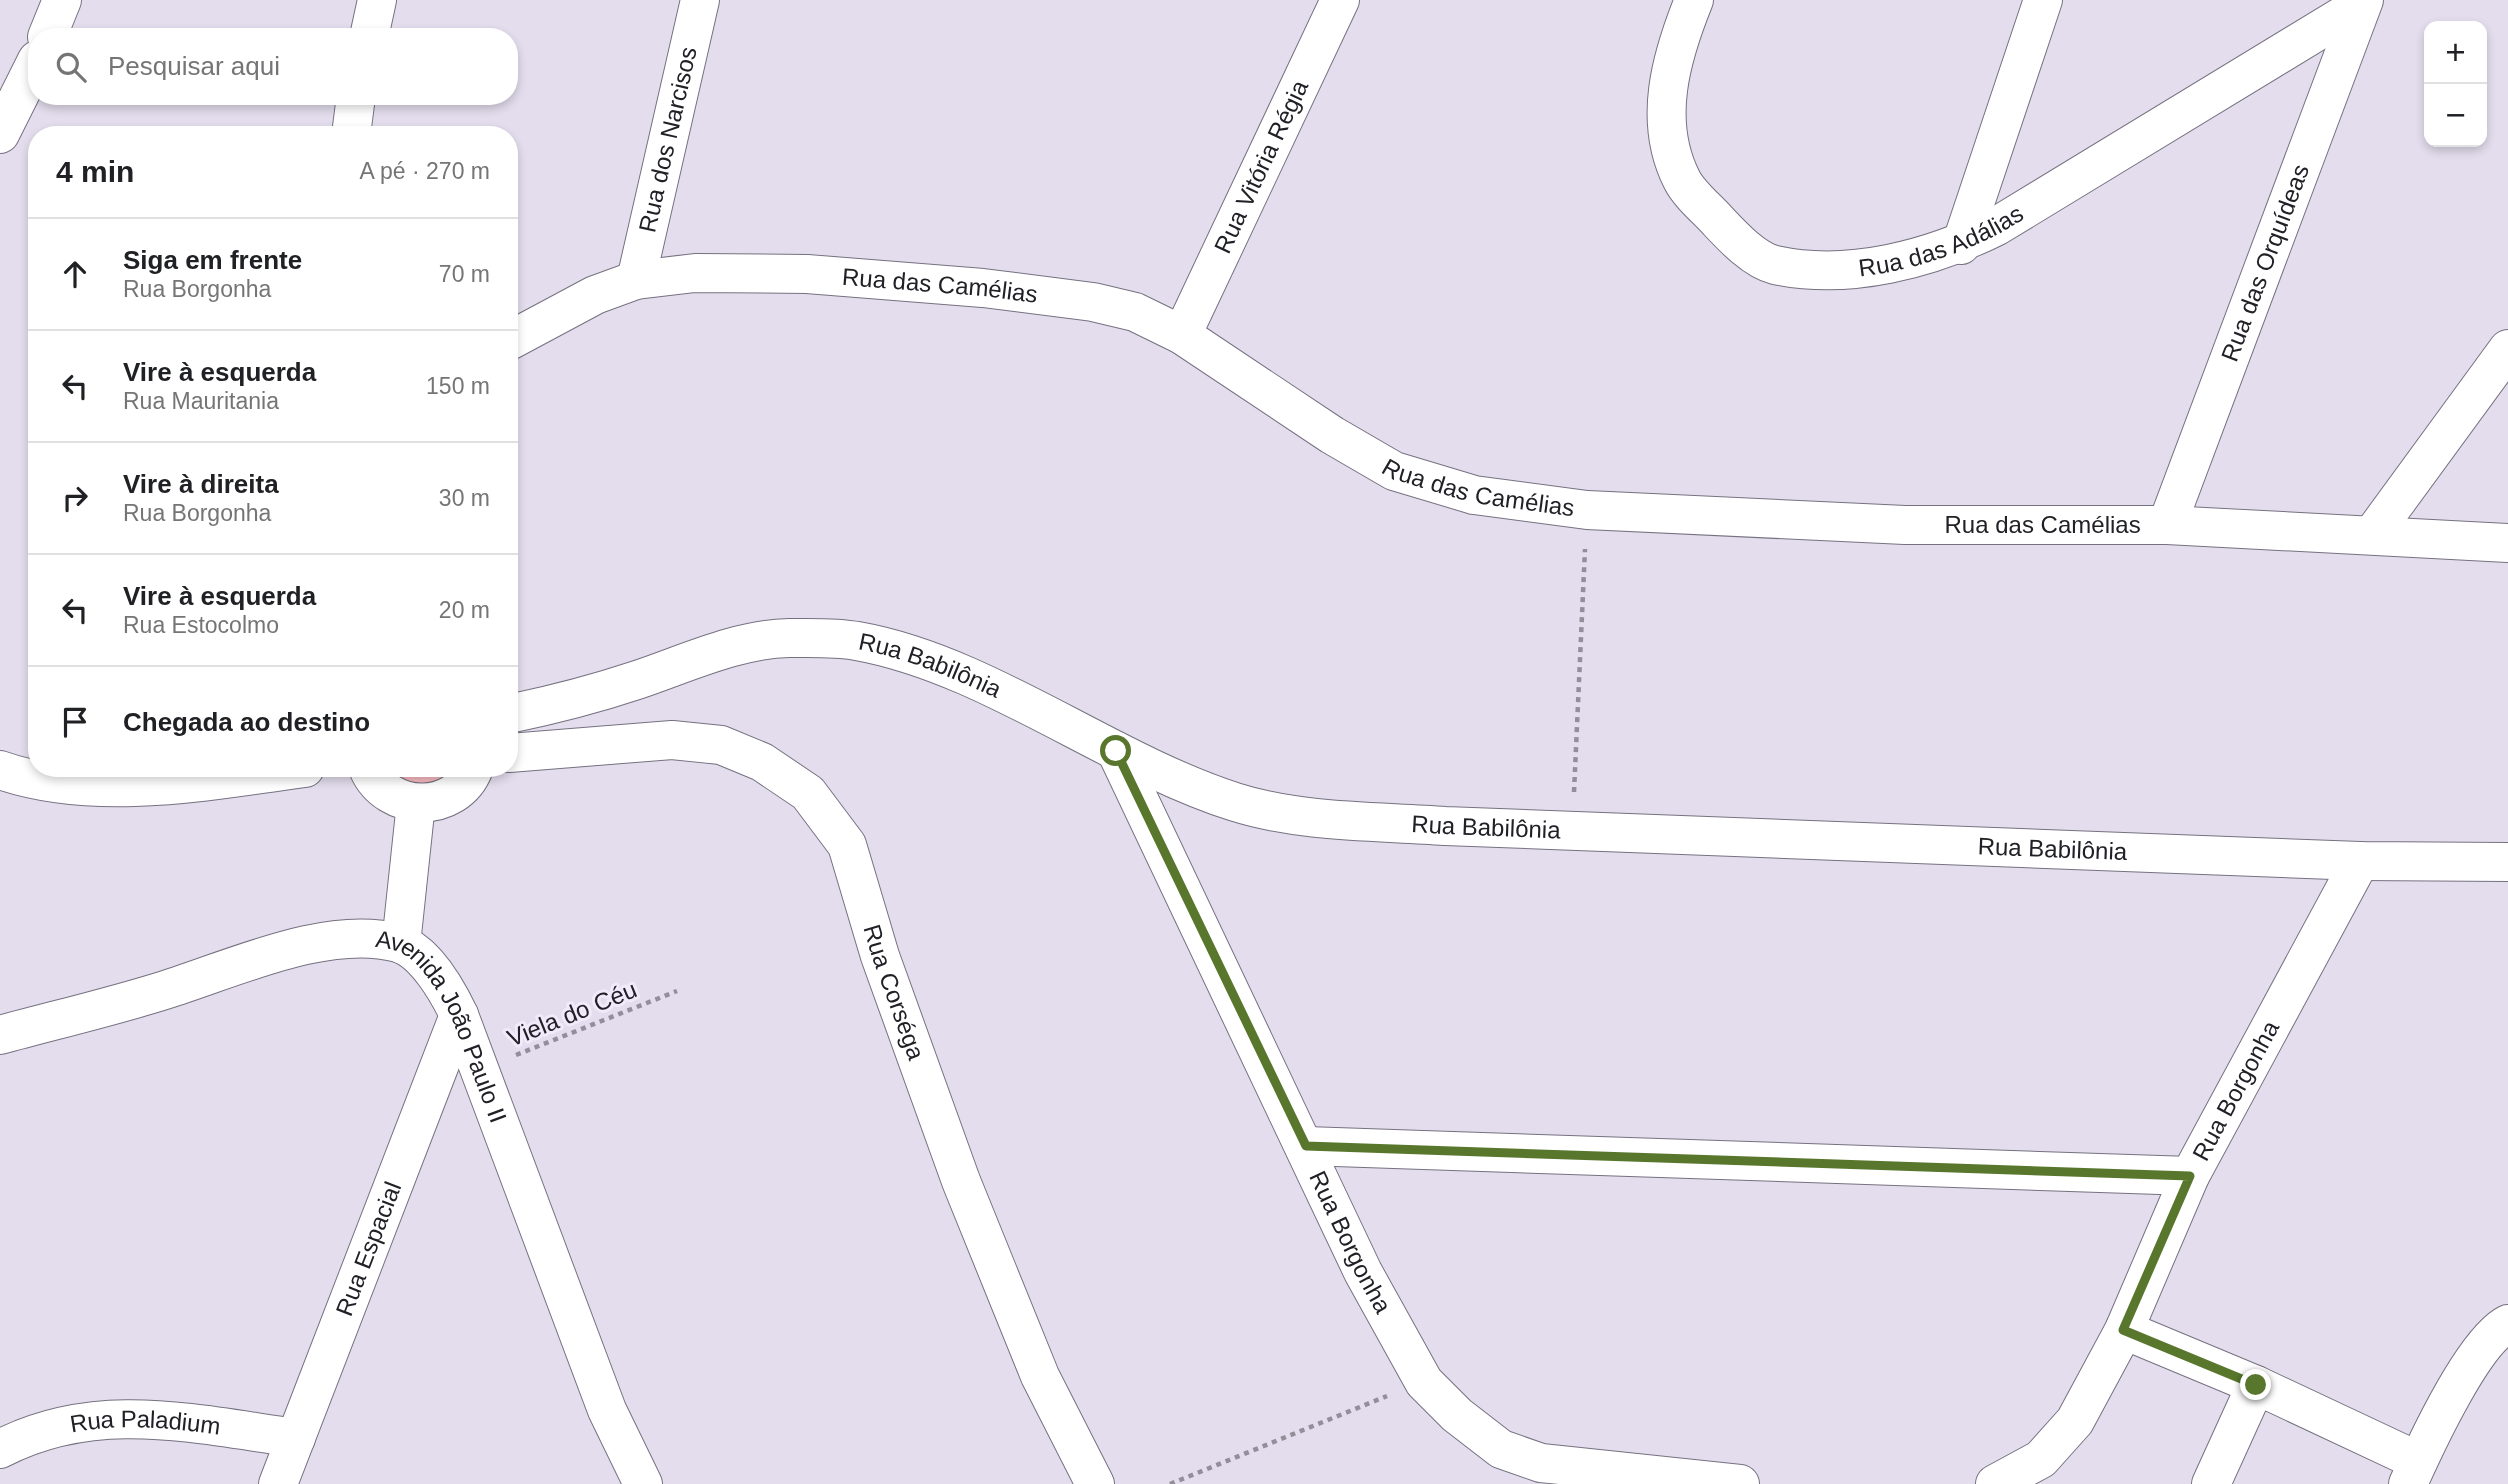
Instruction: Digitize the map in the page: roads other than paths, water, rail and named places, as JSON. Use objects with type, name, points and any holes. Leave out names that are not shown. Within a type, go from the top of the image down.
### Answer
[{"type":"street","points":[[51,28],[62,0]]},
{"type":"street","points":[[371,28],[377,0]]},
{"type":"street","name":"Rua dos Narcisos","points":[[636,280],[700,0]]},
{"type":"street","name":"Rua Vitória Régia","points":[[1182,335],[1340,0]]},
{"type":"street","name":"Rua das Adálias","points":[[1694,0],[1668,72],[1666,132],[1682,181],[1735,240],[1772,265],[1822,271],[1875,267],[1961,245],[1997,226],[2363,2]]},
{"type":"street","points":[[1961,245],[2043,0]]},
{"type":"street","name":"Rua das Orquídeas","points":[[2167,525],[2363,2]]},
{"type":"street","points":[[0,134],[28,78]]},
{"type":"street","points":[[352,126],[355,105]]},
{"type":"street","name":"Rua das Camélias","points":[[518,336],[595,295],[636,280],[695,274],[807,274],[983,288],[1093,302],[1135,312],[1182,335],[1332,435],[1394,471],[1474,495],[1587,510],[1905,525],[2167,525],[2508,542]]},
{"type":"street","points":[[2372,535],[2508,349]]},
{"type":"street","name":"Rua Babilônia","points":[[518,712],[634,681],[733,647],[786,638],[856,640],[915,656],[1116,751],[1236,802],[1303,815],[1445,826],[1573,828],[2360,861],[2508,862]]},
{"type":"street","name":"Rua Corséga","points":[[518,752],[672,740],[721,745],[762,761],[808,793],[847,845],[880,956],[961,1181],[1040,1376],[1095,1484]]},
{"type":"street","name":"Rua Borgonha","points":[[1116,751],[1306,1146],[1363,1272],[1423,1382],[1457,1415],[1501,1449],[1541,1463],[1740,1484]]},
{"type":"street","points":[[0,770],[28,776]]},
{"type":"street","points":[[32,777],[60,783],[145,788],[233,777]]},
{"type":"street","points":[[374,777],[383,789],[398,799],[416,803],[449,796],[463,786],[468,777]]},
{"type":"street","points":[[401,944],[416,803]]},
{"type":"street","name":"Rua Borgonha","points":[[1995,1484],[2040,1459],[2075,1421],[2123,1330],[2190,1176],[2360,861]]},
{"type":"street","name":"Avenida João Paulo II","points":[[0,1035],[164,990],[306,946],[352,938],[401,944],[432,969],[460,1015],[607,1410],[643,1484]]},
{"type":"street","name":"Rua Espacial","points":[[278,1484],[460,1015]]},
{"type":"street","points":[[1306,1146],[2190,1176]]},
{"type":"street","points":[[2123,1330],[2256,1385],[2413,1472],[2478,1351],[2498,1328],[2508,1324]]},
{"type":"street","points":[[2211,1484],[2256,1385]]},
{"type":"street","name":"Rua Paladium","points":[[0,1449],[29,1434],[73,1422],[136,1417],[296,1438]]}]
